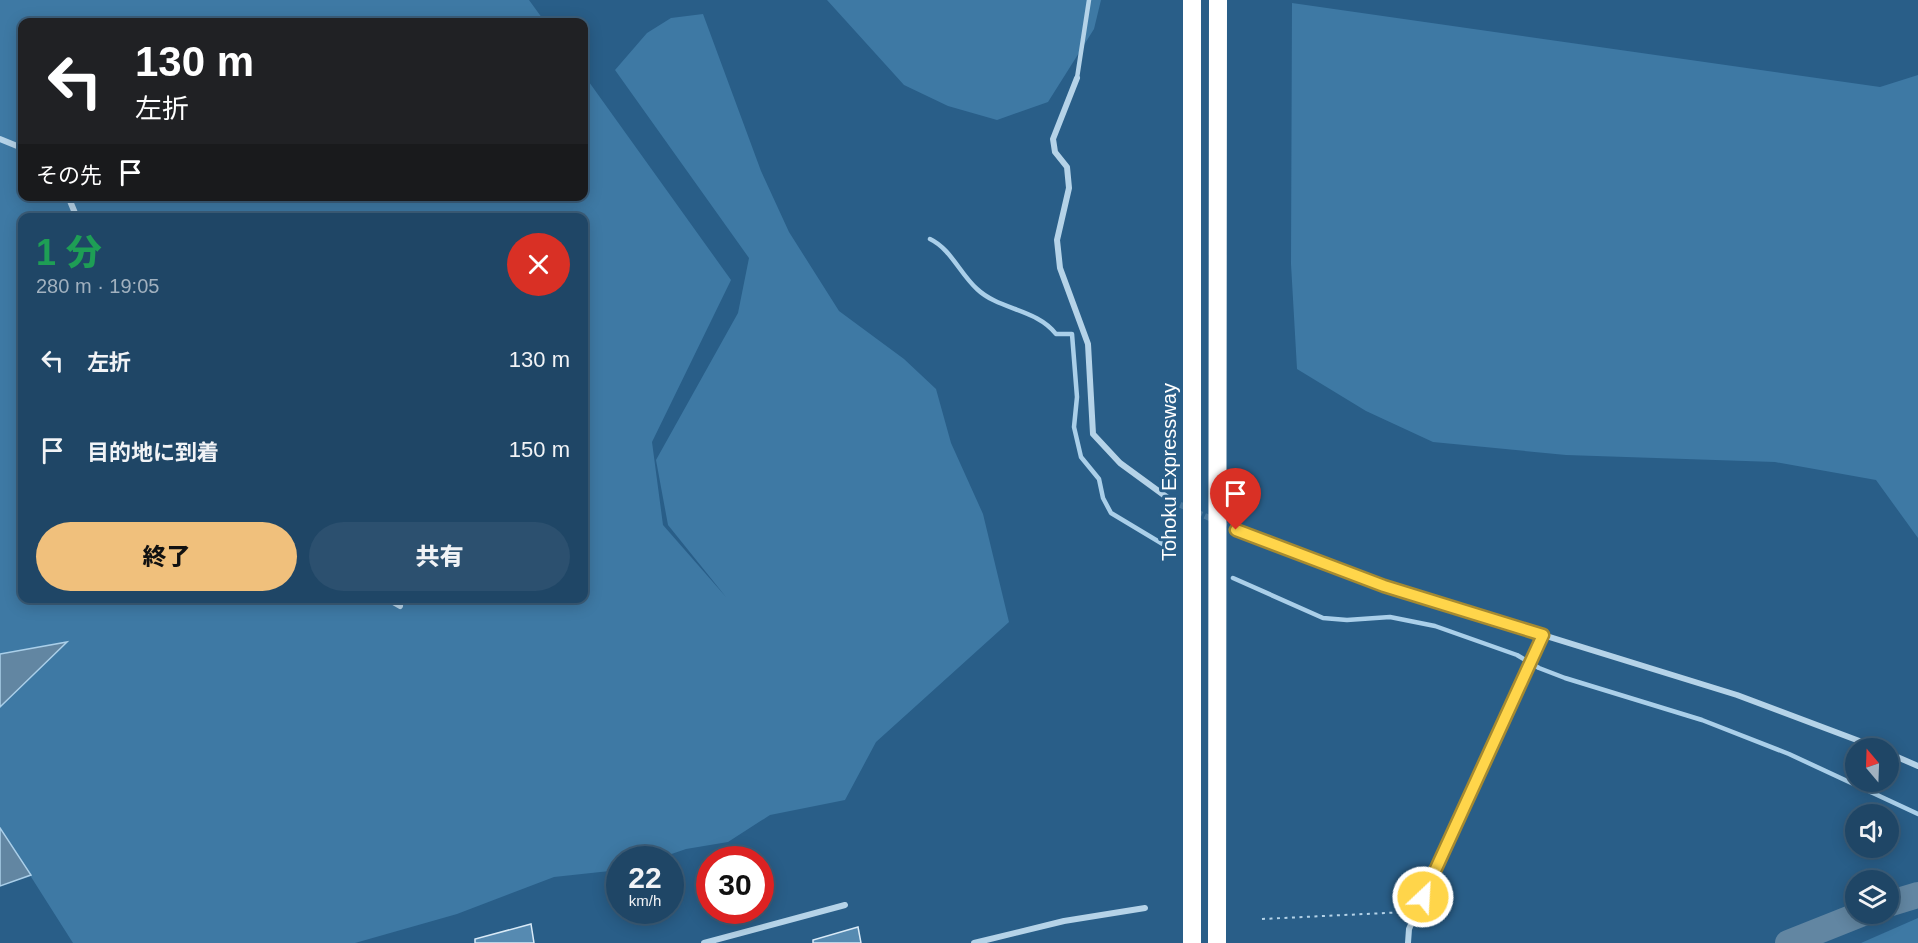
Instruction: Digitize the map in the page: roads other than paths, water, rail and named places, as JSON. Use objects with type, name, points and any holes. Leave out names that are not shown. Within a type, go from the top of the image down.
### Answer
[{"type":"highway","name":"Tohoku Expressway","points":[[1192,0],[1192,939]]},
{"type":"highway","points":[[1217,938],[1218,0]]},
{"type":"street","points":[[1077,78],[1053,139],[1055,152],[1066,167],[1070,188],[1057,240],[1060,268],[1088,344],[1093,434],[1119,463],[1172,501]]},
{"type":"street","points":[[0,139],[18,146]]},
{"type":"street","points":[[1236,530],[1384,586],[1737,695],[1851,738]]},
{"type":"street","points":[[395,603],[400,606]]},
{"type":"street","points":[[1407,943],[1409,929],[1543,635]]},
{"type":"street","points":[[1899,758],[1918,766]]},
{"type":"street","points":[[704,943],[845,906]]},
{"type":"street","points":[[974,943],[1064,921],[1144,908]]},
{"type":"lane","points":[[1077,78],[1089,0]]},
{"type":"waterway","points":[[930,239],[950,255],[971,283],[986,296],[1039,319],[1056,334],[1072,334],[1077,397],[1074,427],[1081,457],[1099,479],[1103,498],[1111,513],[1171,549]]},
{"type":"waterway","points":[[1233,578],[1323,618],[1347,620],[1390,617],[1435,626],[1517,655],[1539,668],[1565,678],[1702,720],[1789,754],[1918,814]]},
{"type":"waterway","points":[[1899,901],[1918,895]]},
{"type":"waterway","points":[[1788,943],[1845,920]]},
{"type":"tunnel","points":[[1172,501],[1236,530]]}]
